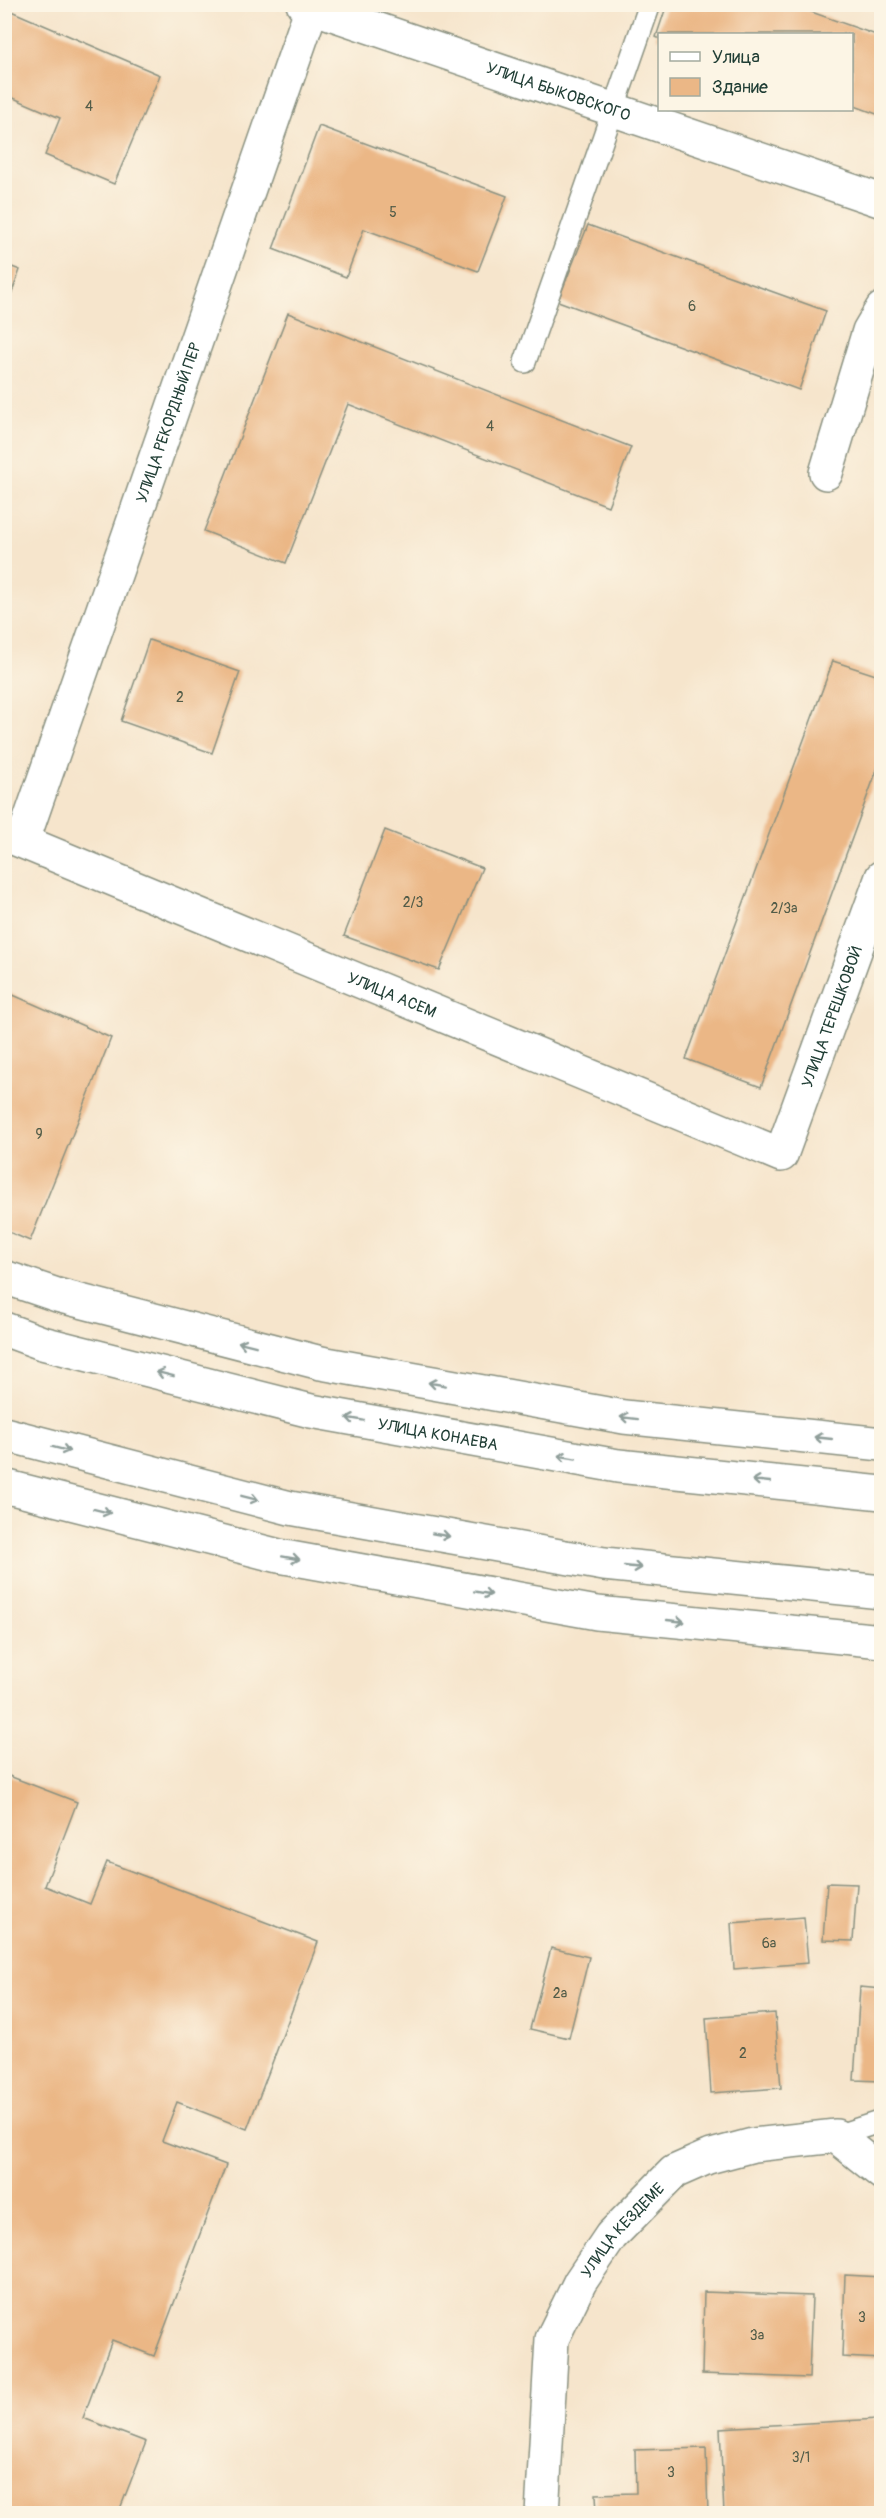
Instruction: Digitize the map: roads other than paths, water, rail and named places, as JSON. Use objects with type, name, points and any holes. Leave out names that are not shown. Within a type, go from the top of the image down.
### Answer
[{"type":"main road","name":"УЛИЦА БЫКОВСКОГО","points":[[309,6],[882,201]]},
{"type":"main road","name":"УЛИЦА РЕКОРДНЫЙ ПЕР","points":[[14,837],[309,6]]},
{"type":"main road","points":[[826,473],[869,331],[882,309]]},
{"type":"main road","name":"УЛИЦА АСЕМ","points":[[14,837],[781,1155]]},
{"type":"main road","name":"УЛИЦА ТЕРЕШКОВОЙ","points":[[781,1155],[882,877]]},
{"type":"main road","points":[[4,1277],[57,1295],[321,1363],[624,1417],[882,1444]]},
{"type":"main road","name":"УЛИЦА КОНАЕВА","points":[[4,1329],[42,1343],[311,1411],[618,1466],[882,1493]]},
{"type":"main road","points":[[4,1434],[290,1508],[604,1564],[882,1592]]},
{"type":"main road","points":[[4,1486],[279,1556],[597,1613],[882,1641]]},
{"type":"main road","points":[[836,2136],[882,2173]]},
{"type":"main road","name":"УЛИЦА КЕЗДЕМЕ","points":[[542,2514],[552,2339],[580,2282],[610,2236],[674,2172],[700,2161],[753,2145],[836,2136]]},
{"type":"lane","points":[[525,362],[650,4]]},
{"type":"lane","points":[[836,2136],[882,2121]]}]
